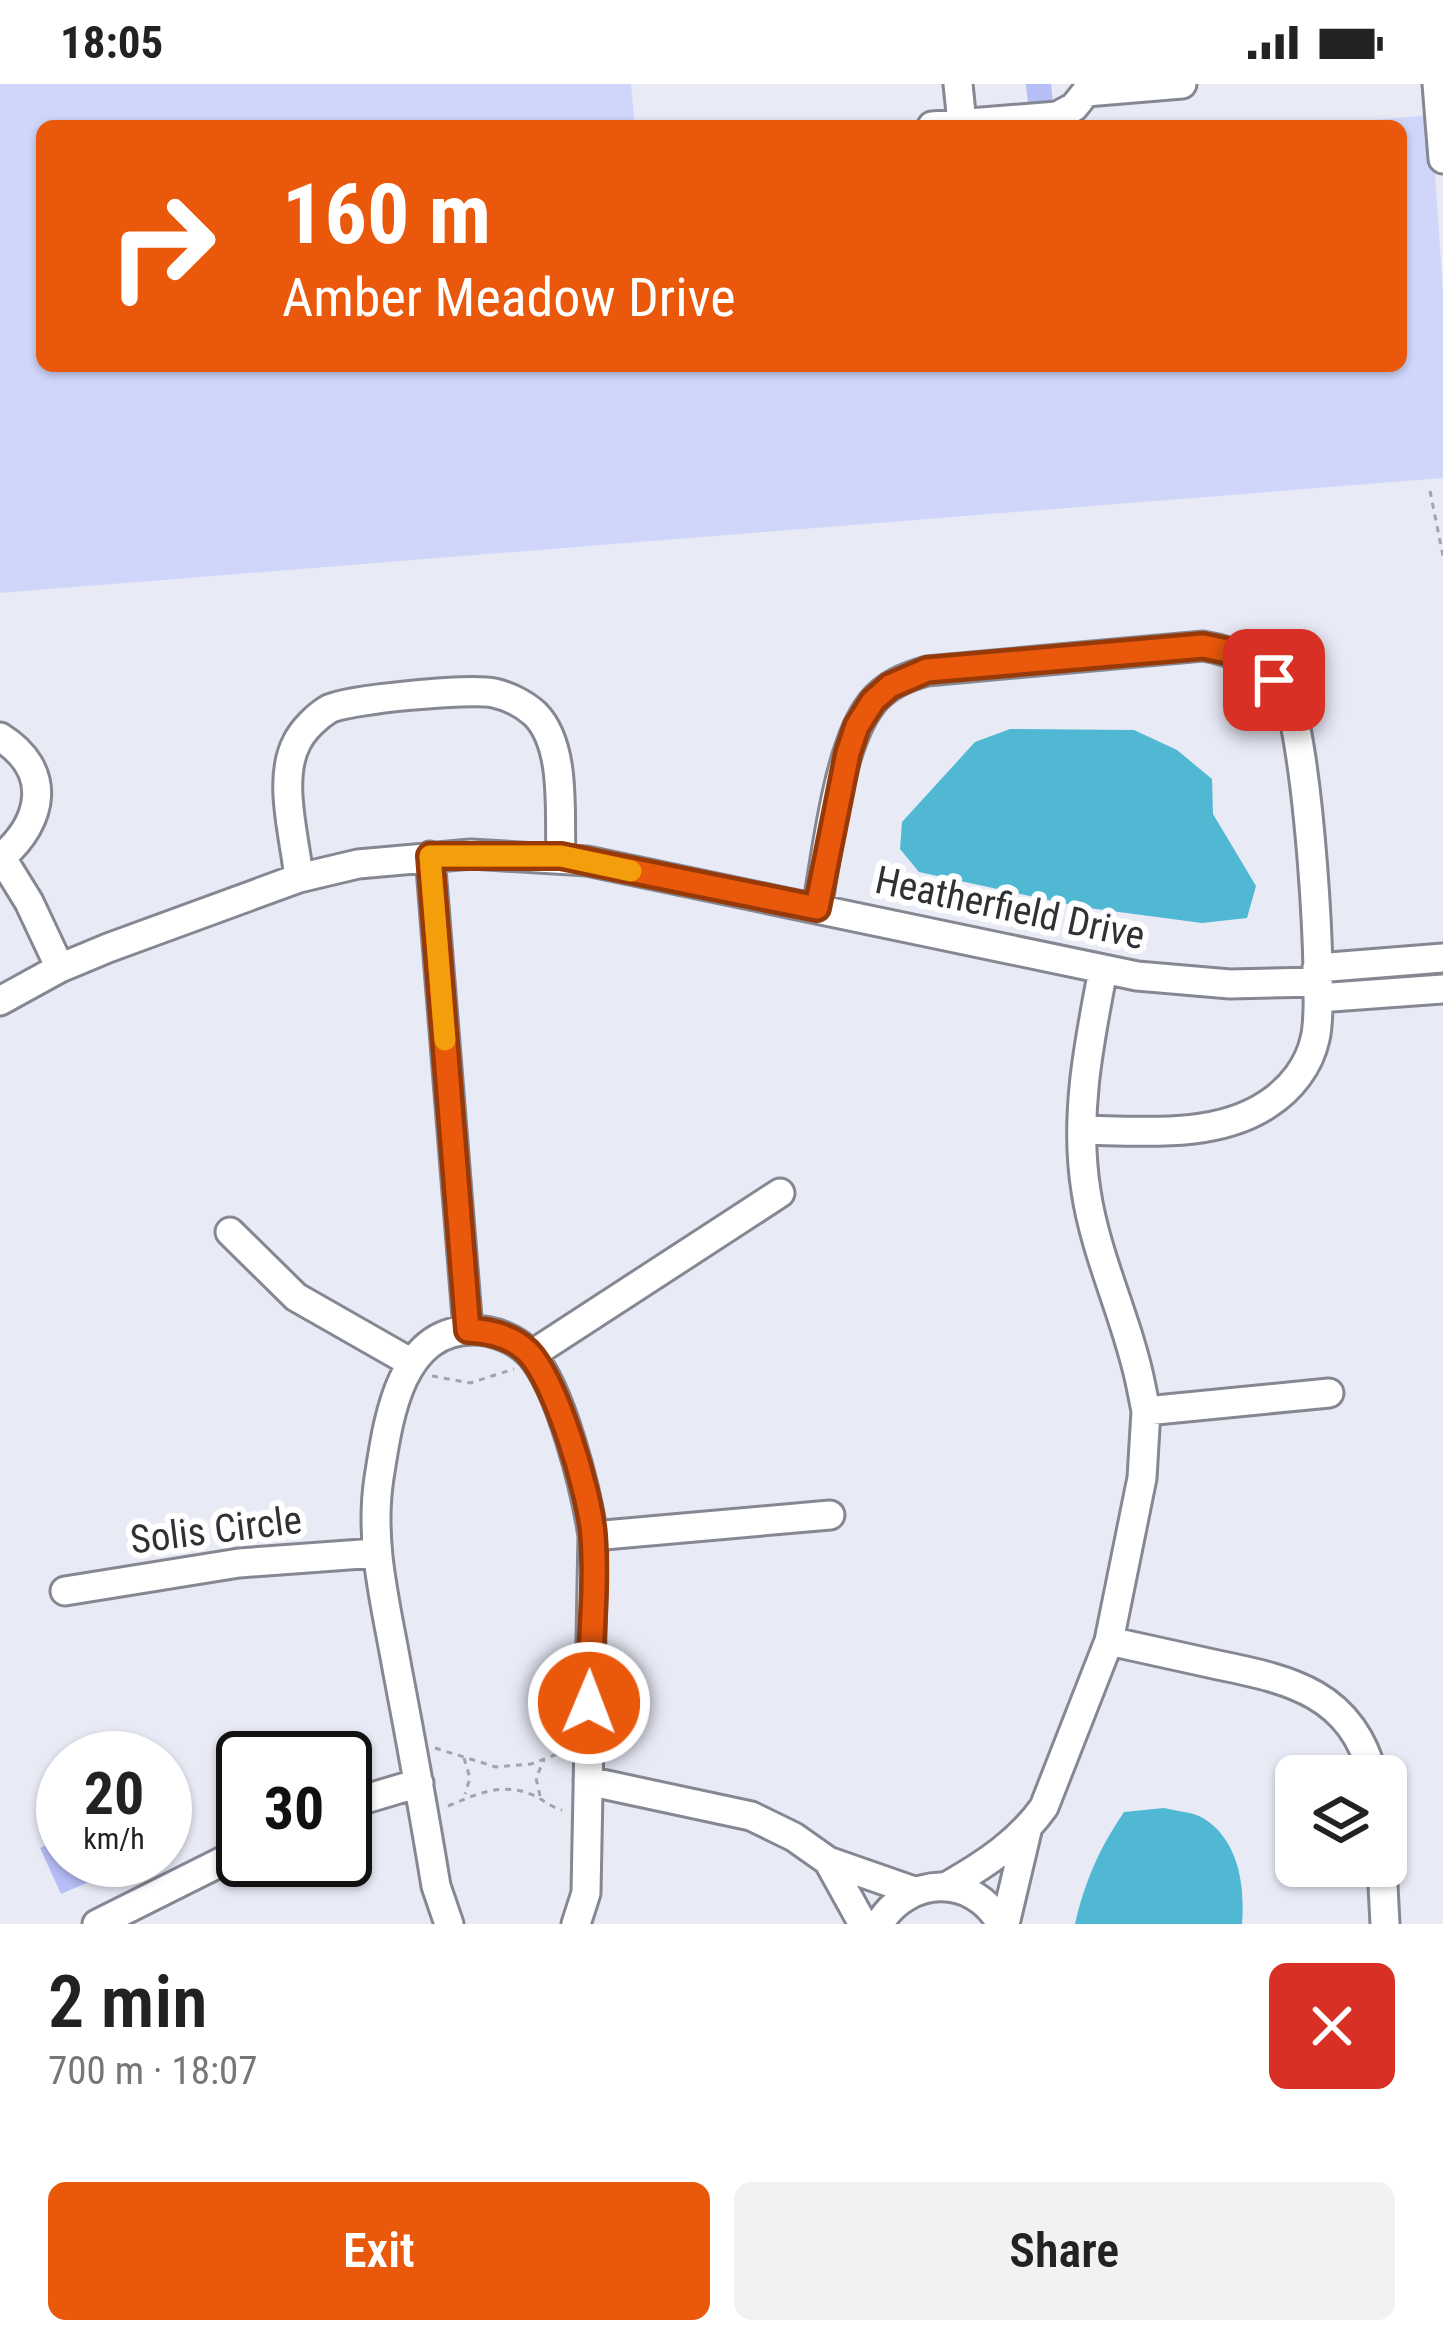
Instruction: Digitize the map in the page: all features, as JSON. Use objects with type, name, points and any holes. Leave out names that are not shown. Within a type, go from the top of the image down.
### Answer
[{"type":"street","points":[[958,84],[962,120]]},
{"type":"street","points":[[1437,84],[1443,159]]},
{"type":"street","points":[[1003,120],[1057,116],[1074,107],[1085,88],[1167,85]]},
{"type":"street","points":[[817,908],[848,753],[857,726],[890,686],[927,670],[1203,646],[1232,652],[1262,670],[1287,697],[1300,734],[1317,983],[1315,1040],[1307,1062],[1282,1093],[1251,1114],[1213,1126],[1082,1130]]},
{"type":"street","points":[[299,878],[289,777],[291,757],[310,725],[329,710],[350,703],[464,693],[491,692],[509,698],[533,712],[544,726],[555,757],[561,856]]},
{"type":"street","points":[[0,737],[34,774],[37,801],[30,827],[1,856],[60,968]]},
{"type":"street","points":[[430,856],[468,1330]]},
{"type":"street","name":"Heatherfield Drive","points":[[0,1001],[60,968],[299,878],[358,864],[430,856],[561,856],[1103,970],[1230,984],[1443,989]]},
{"type":"street","name":"Heatherfield Drive","points":[[1317,983],[1443,958]]},
{"type":"street","points":[[879,1924],[896,1901],[914,1891],[949,1885],[1027,1831],[1044,1807],[1070,1749],[1108,1642],[1142,1478],[1146,1411],[1136,1360],[1090,1211],[1082,1130],[1083,1081],[1103,970]]},
{"type":"street","points":[[520,1365],[780,1193]]},
{"type":"street","points":[[230,1232],[311,1308],[423,1362]]},
{"type":"street","points":[[449,1924],[436,1886],[376,1553],[379,1479],[396,1404],[437,1339],[468,1330],[498,1334],[554,1399],[575,1456],[593,1536],[586,1893],[576,1924]]},
{"type":"street","points":[[1146,1411],[1330,1394]]},
{"type":"street","points":[[593,1536],[830,1515]]},
{"type":"street","name":"Solis Circle","points":[[65,1591],[239,1563],[376,1553]]},
{"type":"street","points":[[1108,1642],[1272,1676],[1303,1687],[1341,1714],[1368,1755]]},
{"type":"street","points":[[588,1781],[751,1816],[828,1861],[914,1891]]},
{"type":"street","points":[[372,1797],[419,1783]]},
{"type":"street","points":[[1003,1924],[1027,1831]]},
{"type":"street","points":[[828,1861],[862,1924]]},
{"type":"street","points":[[97,1924],[216,1864]]},
{"type":"street","points":[[949,1885],[984,1901],[1003,1924]]},
{"type":"street","points":[[1383,1887],[1385,1924]]},
{"type":"path","points":[[1430,491],[1443,556]]},
{"type":"path","points":[[423,1362],[427,1374],[453,1382],[483,1382],[520,1365]]},
{"type":"path","points":[[431,1747],[496,1767],[531,1764],[570,1750]]},
{"type":"path","points":[[462,1799],[470,1778],[463,1756]]},
{"type":"path","points":[[544,1758],[536,1778],[544,1802]]},
{"type":"path","points":[[442,1808],[488,1790],[504,1789],[570,1811]]},
{"type":"shaded area","points":[[0,84],[631,84],[634,120],[36,120],[36,372],[1407,372],[1407,120],[1376,120],[1431,115],[1443,292],[1443,478],[0,593]]},
{"type":"shaded area","points":[[1010,729],[1134,730],[1177,750],[1212,779],[1213,814],[1256,886],[1247,918],[1202,923],[1081,907],[919,872],[900,849],[902,822],[975,742]]},
{"type":"shaded area","points":[[1164,1808],[1203,1818],[1225,1838],[1240,1880],[1242,1924],[1075,1924],[1094,1866],[1124,1812]]},
{"type":"building","points":[[1026,84],[1051,84],[1053,102],[1028,104]]},
{"type":"slow traffic","points":[[445,1040],[430,856],[561,856],[631,871]]},
{"type":"route","points":[[589,1703],[593,1536],[575,1456],[531,1354],[498,1334],[468,1330],[430,856],[561,856],[817,908],[857,726],[873,701],[908,676],[956,667],[1203,646],[1232,652],[1274,680]]}]
